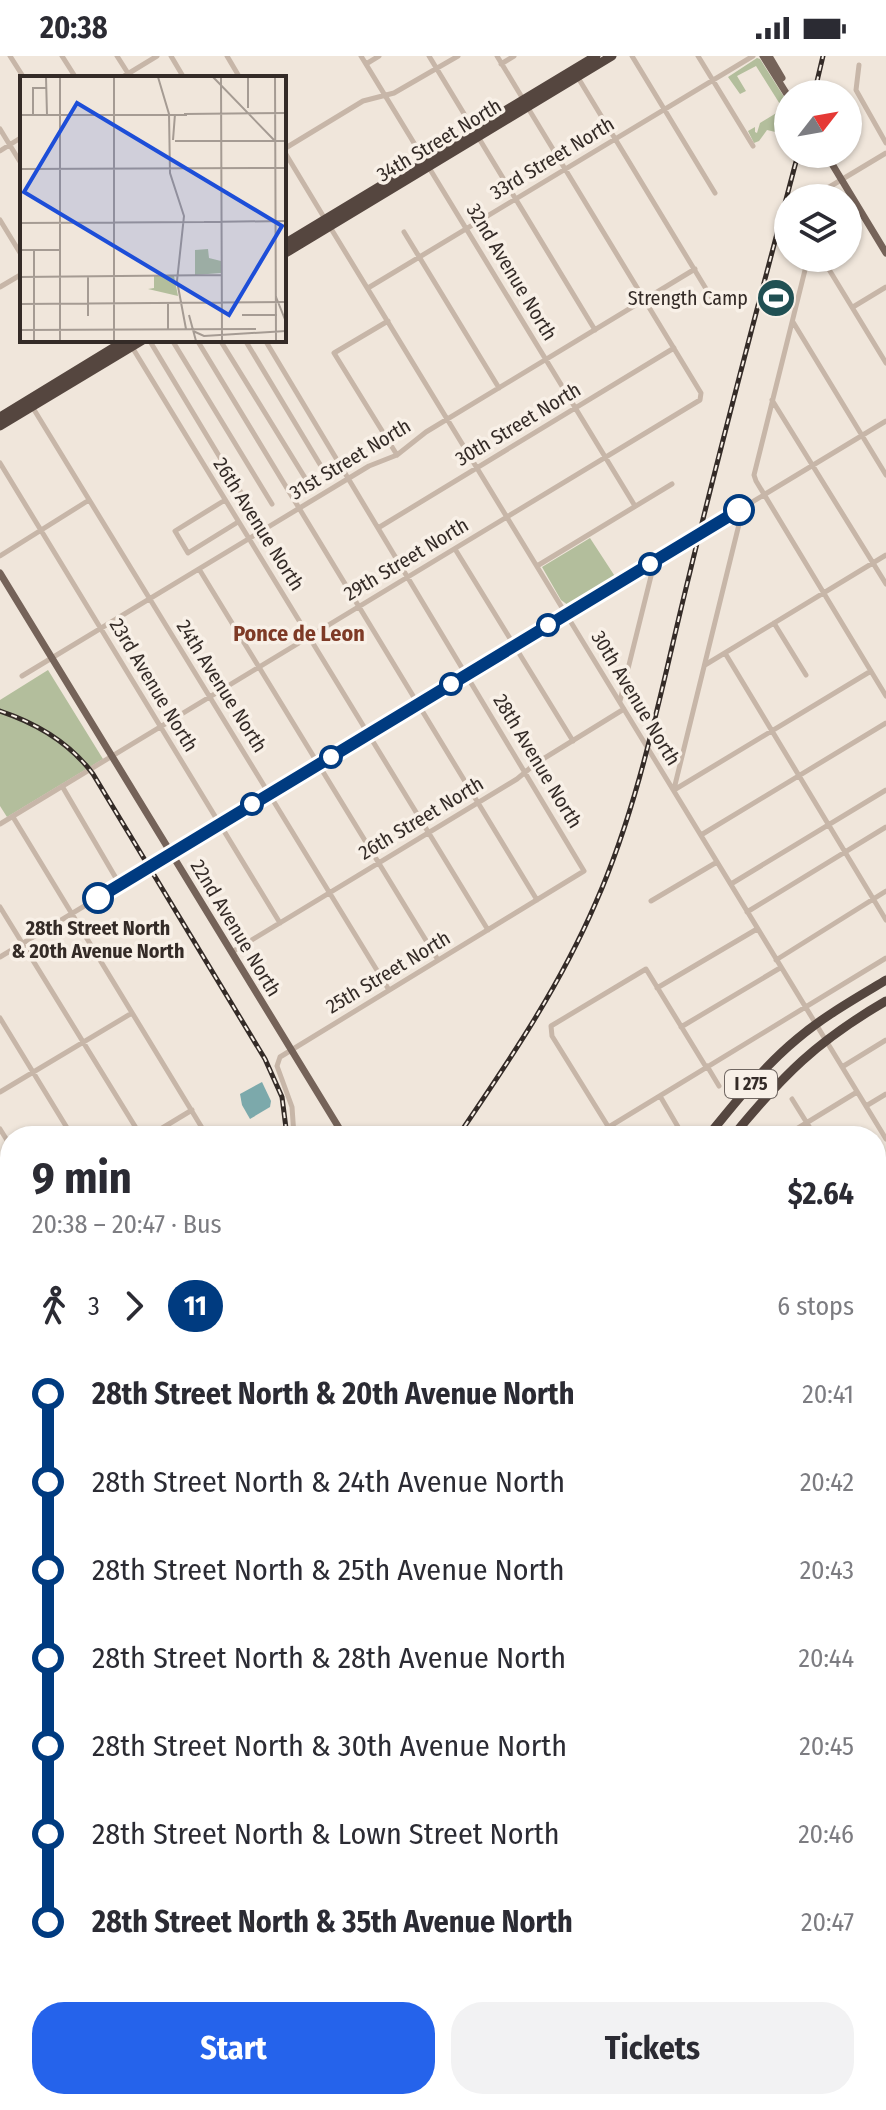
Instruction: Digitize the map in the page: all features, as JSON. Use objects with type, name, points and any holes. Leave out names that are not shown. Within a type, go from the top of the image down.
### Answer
[{"type":"highway","name":"34th Street North","points":[[576,73],[596,56]]},
{"type":"highway","name":"34th Street North","points":[[286,243],[327,223],[576,73],[612,56]]},
{"type":"highway","name":"34th Street North","points":[[286,253],[327,223]]},
{"type":"highway","points":[[0,426],[32,402],[129,342],[147,342]]},
{"type":"highway","points":[[0,417],[32,402]]},
{"type":"highway","name":"I 275","points":[[716,1126],[759,1074],[799,1037],[886,980]]},
{"type":"highway","name":"I 275","points":[[741,1126],[776,1084],[810,1051],[839,1029],[886,1001]]},
{"type":"main road","points":[[763,56],[779,80]]},
{"type":"main road","points":[[769,56],[781,80]]},
{"type":"main road","points":[[835,168],[886,253]]},
{"type":"main road","name":"22nd Avenue North","points":[[0,573],[338,1126]]},
{"type":"street","points":[[10,56],[23,76]]},
{"type":"street","points":[[62,56],[75,76]]},
{"type":"street","points":[[117,56],[130,76],[157,56]]},
{"type":"street","points":[[171,56],[183,76]]},
{"type":"street","points":[[227,56],[239,76]]},
{"type":"street","name":"32nd Avenue North","points":[[361,56],[635,506]]},
{"type":"street","points":[[366,64],[379,56]]},
{"type":"street","points":[[429,56],[595,330]]},
{"type":"street","points":[[286,149],[363,101],[394,93],[458,56]]},
{"type":"street","points":[[497,56],[674,348]]},
{"type":"street","points":[[501,64],[514,56]]},
{"type":"street","points":[[632,56],[715,193]]},
{"type":"street","points":[[698,56],[753,146]]},
{"type":"street","name":"33rd Street North","points":[[368,288],[753,56]]},
{"type":"street","points":[[859,65],[856,90],[862,106],[886,143]]},
{"type":"street","points":[[576,73],[711,297]]},
{"type":"street","points":[[0,129],[20,162]]},
{"type":"street","points":[[0,151],[20,138]]},
{"type":"street","name":"30th Avenue North","points":[[286,153],[878,1126]]},
{"type":"street","points":[[835,184],[886,153]]},
{"type":"street","points":[[0,220],[20,253]]},
{"type":"street","points":[[404,232],[499,388]]},
{"type":"street","name":"31st Street North","points":[[22,676],[348,478],[397,455],[448,419],[695,269]]},
{"type":"street","points":[[805,272],[755,468],[756,481],[885,692]]},
{"type":"street","points":[[831,272],[886,363]]},
{"type":"street","points":[[0,287],[20,275]]},
{"type":"street","points":[[853,307],[886,287]]},
{"type":"street","points":[[388,321],[334,353],[397,455]]},
{"type":"street","points":[[793,321],[886,475]]},
{"type":"street","name":"26th Avenue North","points":[[129,342],[488,930]]},
{"type":"street","points":[[147,342],[254,514]]},
{"type":"street","points":[[173,342],[272,504]]},
{"type":"street","points":[[198,342],[537,900]]},
{"type":"street","points":[[221,342],[307,481]]},
{"type":"street","points":[[246,342],[324,471]]},
{"type":"street","name":"28th Avenue North","points":[[266,342],[584,871]]},
{"type":"street","name":"29th Street North","points":[[0,824],[700,400],[701,393],[674,348]]},
{"type":"street","name":"30th Street North","points":[[378,528],[674,348]]},
{"type":"street","points":[[772,399],[886,584]]},
{"type":"street","name":"24th Avenue North","points":[[32,402],[389,990]]},
{"type":"street","points":[[0,957],[886,421]]},
{"type":"street","name":"23rd Avenue North","points":[[0,463],[280,923]]},
{"type":"street","points":[[537,566],[672,484]]},
{"type":"street","points":[[0,556],[89,500]]},
{"type":"street","points":[[225,500],[175,531],[188,553],[238,522]]},
{"type":"street","points":[[674,790],[743,507]]},
{"type":"street","points":[[455,549],[573,741]]},
{"type":"street","points":[[704,666],[886,555]]},
{"type":"street","points":[[620,702],[655,560]]},
{"type":"street","points":[[199,569],[438,960]]},
{"type":"street","points":[[774,623],[806,675]]},
{"type":"street","points":[[725,653],[886,920]]},
{"type":"street","points":[[674,790],[871,671]]},
{"type":"street","name":"26th Street North","points":[[232,952],[478,803],[624,709]]},
{"type":"street","points":[[701,835],[886,723]]},
{"type":"street","points":[[62,786],[120,885]]},
{"type":"street","points":[[731,884],[886,790]]},
{"type":"street","points":[[13,817],[201,1126]]},
{"type":"street","points":[[747,912],[886,827]]},
{"type":"street","points":[[651,901],[717,862]]},
{"type":"street","name":"25th Street North","points":[[291,1050],[584,871]]},
{"type":"street","points":[[776,960],[886,891]]},
{"type":"street","points":[[0,907],[135,1126]]},
{"type":"street","points":[[657,988],[757,929]]},
{"type":"street","points":[[610,1126],[886,958]]},
{"type":"street","points":[[681,1027],[781,968]]},
{"type":"street","points":[[607,1126],[552,1036],[551,1026],[646,969],[719,1086]]},
{"type":"street","points":[[0,1092],[132,1013]]},
{"type":"street","points":[[0,1018],[66,1126]]},
{"type":"street","points":[[842,1067],[886,1040]]},
{"type":"street","points":[[291,1050],[280,1057],[277,1066],[292,1107],[293,1126]]},
{"type":"street","points":[[801,1126],[857,1092]]},
{"type":"street","points":[[866,1106],[886,1094]]},
{"type":"street","points":[[660,1096],[678,1126]]},
{"type":"street","points":[[792,1099],[809,1126]]},
{"type":"street","points":[[166,1126],[192,1110]]},
{"type":"green space","points":[[760,59],[774,81],[774,95],[756,66],[737,76],[746,91],[740,94],[728,77]]},
{"type":"green space","points":[[774,114],[774,132],[767,130],[754,143],[748,131],[755,127],[757,133],[760,123]]},
{"type":"green space","points":[[590,538],[618,581],[572,608],[561,600],[542,567]]},
{"type":"green space","points":[[48,670],[103,759],[7,817],[0,806],[0,700]]},
{"type":"water","points":[[262,1082],[271,1101],[270,1107],[250,1119],[240,1094]]},
{"type":"railway","points":[[817,80],[823,56]]},
{"type":"railway","points":[[465,1126],[515,1051],[582,933],[626,823],[794,168]]},
{"type":"railway","points":[[0,711],[51,735],[74,753],[93,774],[265,1059],[282,1097],[286,1126]]},
{"type":"bus line","name":"11","points":[[98,898],[739,510]]},
{"type":"place","name":"Strength Camp","points":[[776,298]]},
{"type":"place","name":"28th Street North & 20th Avenue North","points":[[98,898]]},
{"type":"district","name":"Ponce de Leon","points":[[299,633]]}]
